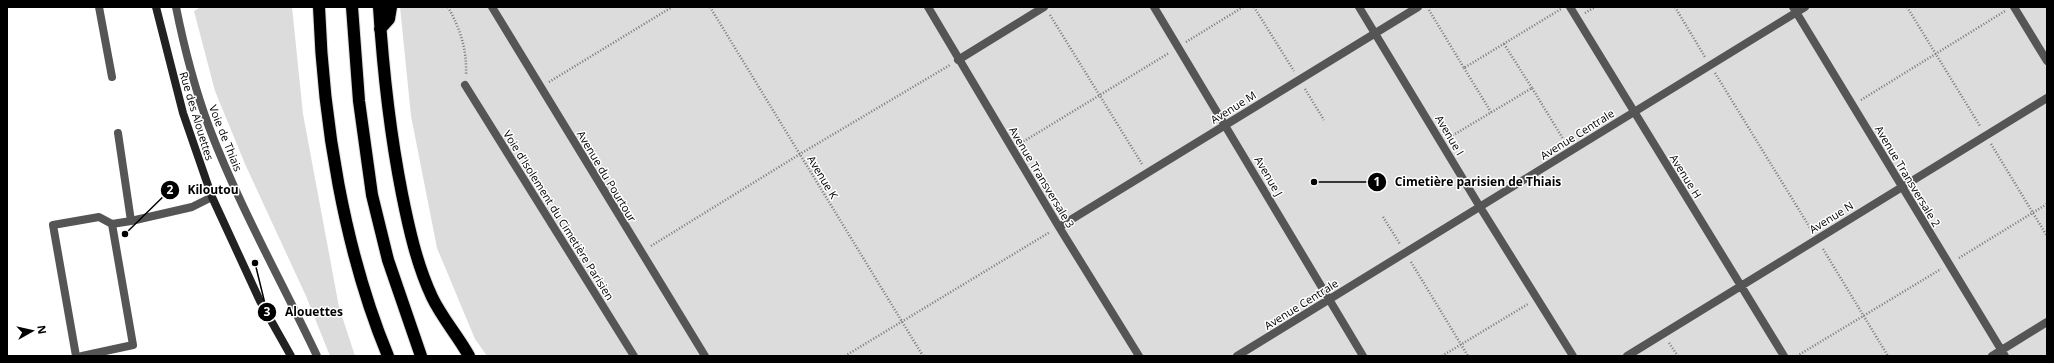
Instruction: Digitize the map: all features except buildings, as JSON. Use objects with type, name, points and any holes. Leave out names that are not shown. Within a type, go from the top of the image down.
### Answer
[{"type":"highway","points":[[319,7],[331,133],[340,191],[358,263],[375,321],[388,356]]},
{"type":"highway","points":[[352,7],[359,101],[372,195],[388,260],[421,356]]},
{"type":"highway","points":[[379,7],[391,131],[398,175],[412,235],[432,297],[441,314],[469,356]]},
{"type":"highway","points":[[380,29],[389,19],[391,7]]},
{"type":"main road","name":"Rue des Alouettes","points":[[156,7],[183,113],[212,197],[260,301],[291,356]]},
{"type":"lane","points":[[100,7],[112,77]]},
{"type":"lane","name":"Voie de Thiais","points":[[176,7],[200,102],[218,150],[242,204],[317,356]]},
{"type":"lane","name":"Avenue du Pourtour","points":[[492,7],[540,88],[705,356]]},
{"type":"lane","name":"Avenue Transversale 3","points":[[928,7],[958,60],[1139,356]]},
{"type":"lane","name":"Avenue J","points":[[1154,7],[1226,124],[1329,300],[1364,356]]},
{"type":"lane","name":"Avenue I","points":[[1359,7],[1480,207],[1573,356]]},
{"type":"lane","name":"Avenue M","points":[[1059,227],[1418,7]]},
{"type":"lane","name":"Avenue H","points":[[1570,7],[1784,356]]},
{"type":"lane","name":"Avenue Centrale","points":[[1237,356],[1710,65],[1794,10],[1805,7]]},
{"type":"lane","points":[[2014,7],[2047,61]]},
{"type":"lane","points":[[958,60],[1047,10]]},
{"type":"lane","name":"Avenue Transversale 2","points":[[1794,10],[2004,353]]},
{"type":"lane","name":"Voie d'Isolement du Cimetière Parisien","points":[[465,85],[634,356]]},
{"type":"lane","name":"Avenue N","points":[[1627,356],[2047,98]]},
{"type":"lane","points":[[118,133],[131,221]]},
{"type":"lane","points":[[76,356],[53,225],[99,217],[112,224],[131,221],[192,206],[212,197]]},
{"type":"lane","points":[[82,356],[133,345],[112,224]]},
{"type":"lane","points":[[1992,356],[2004,353],[2047,322]]},
{"type":"path","points":[[448,7],[459,27],[466,59],[465,85]]},
{"type":"path","points":[[540,88],[672,7]]},
{"type":"path","name":"Avenue K","points":[[710,7],[923,356]]},
{"type":"path","points":[[1012,149],[1243,7]]},
{"type":"path","points":[[1254,7],[1324,120]]},
{"type":"path","points":[[1427,7],[1491,112]]},
{"type":"path","points":[[1464,68],[1564,7]]},
{"type":"path","points":[[1675,7],[1888,356]]},
{"type":"path","points":[[1907,7],[2047,236]]},
{"type":"path","points":[[1047,10],[1147,173]]},
{"type":"path","points":[[1852,105],[2006,11]]},
{"type":"path","points":[[1504,44],[1571,151]]},
{"type":"path","points":[[641,253],[800,154],[958,60]]},
{"type":"path","points":[[1441,142],[1532,88]]},
{"type":"path","points":[[1797,356],[2047,204]]},
{"type":"path","points":[[1383,217],[1468,356]]},
{"type":"path","points":[[845,356],[1059,227]]},
{"type":"path","points":[[1442,356],[1537,298]]},
{"type":"path","points":[[1664,333],[1678,356]]},
{"type":"shaded area","points":[[201,7],[292,7],[303,114],[339,307],[355,356],[330,356],[306,296],[245,164],[215,91],[194,11]]},
{"type":"shaded area","points":[[400,7],[2047,7],[2047,356],[487,356],[475,339],[437,248],[411,116]]},
{"type":"place","name":"Cimetière parisien de Thiais","points":[[1314,182]]},
{"type":"place","name":"Kiloutou","points":[[125,234]]},
{"type":"place","name":"Alouettes","points":[[255,263]]}]
